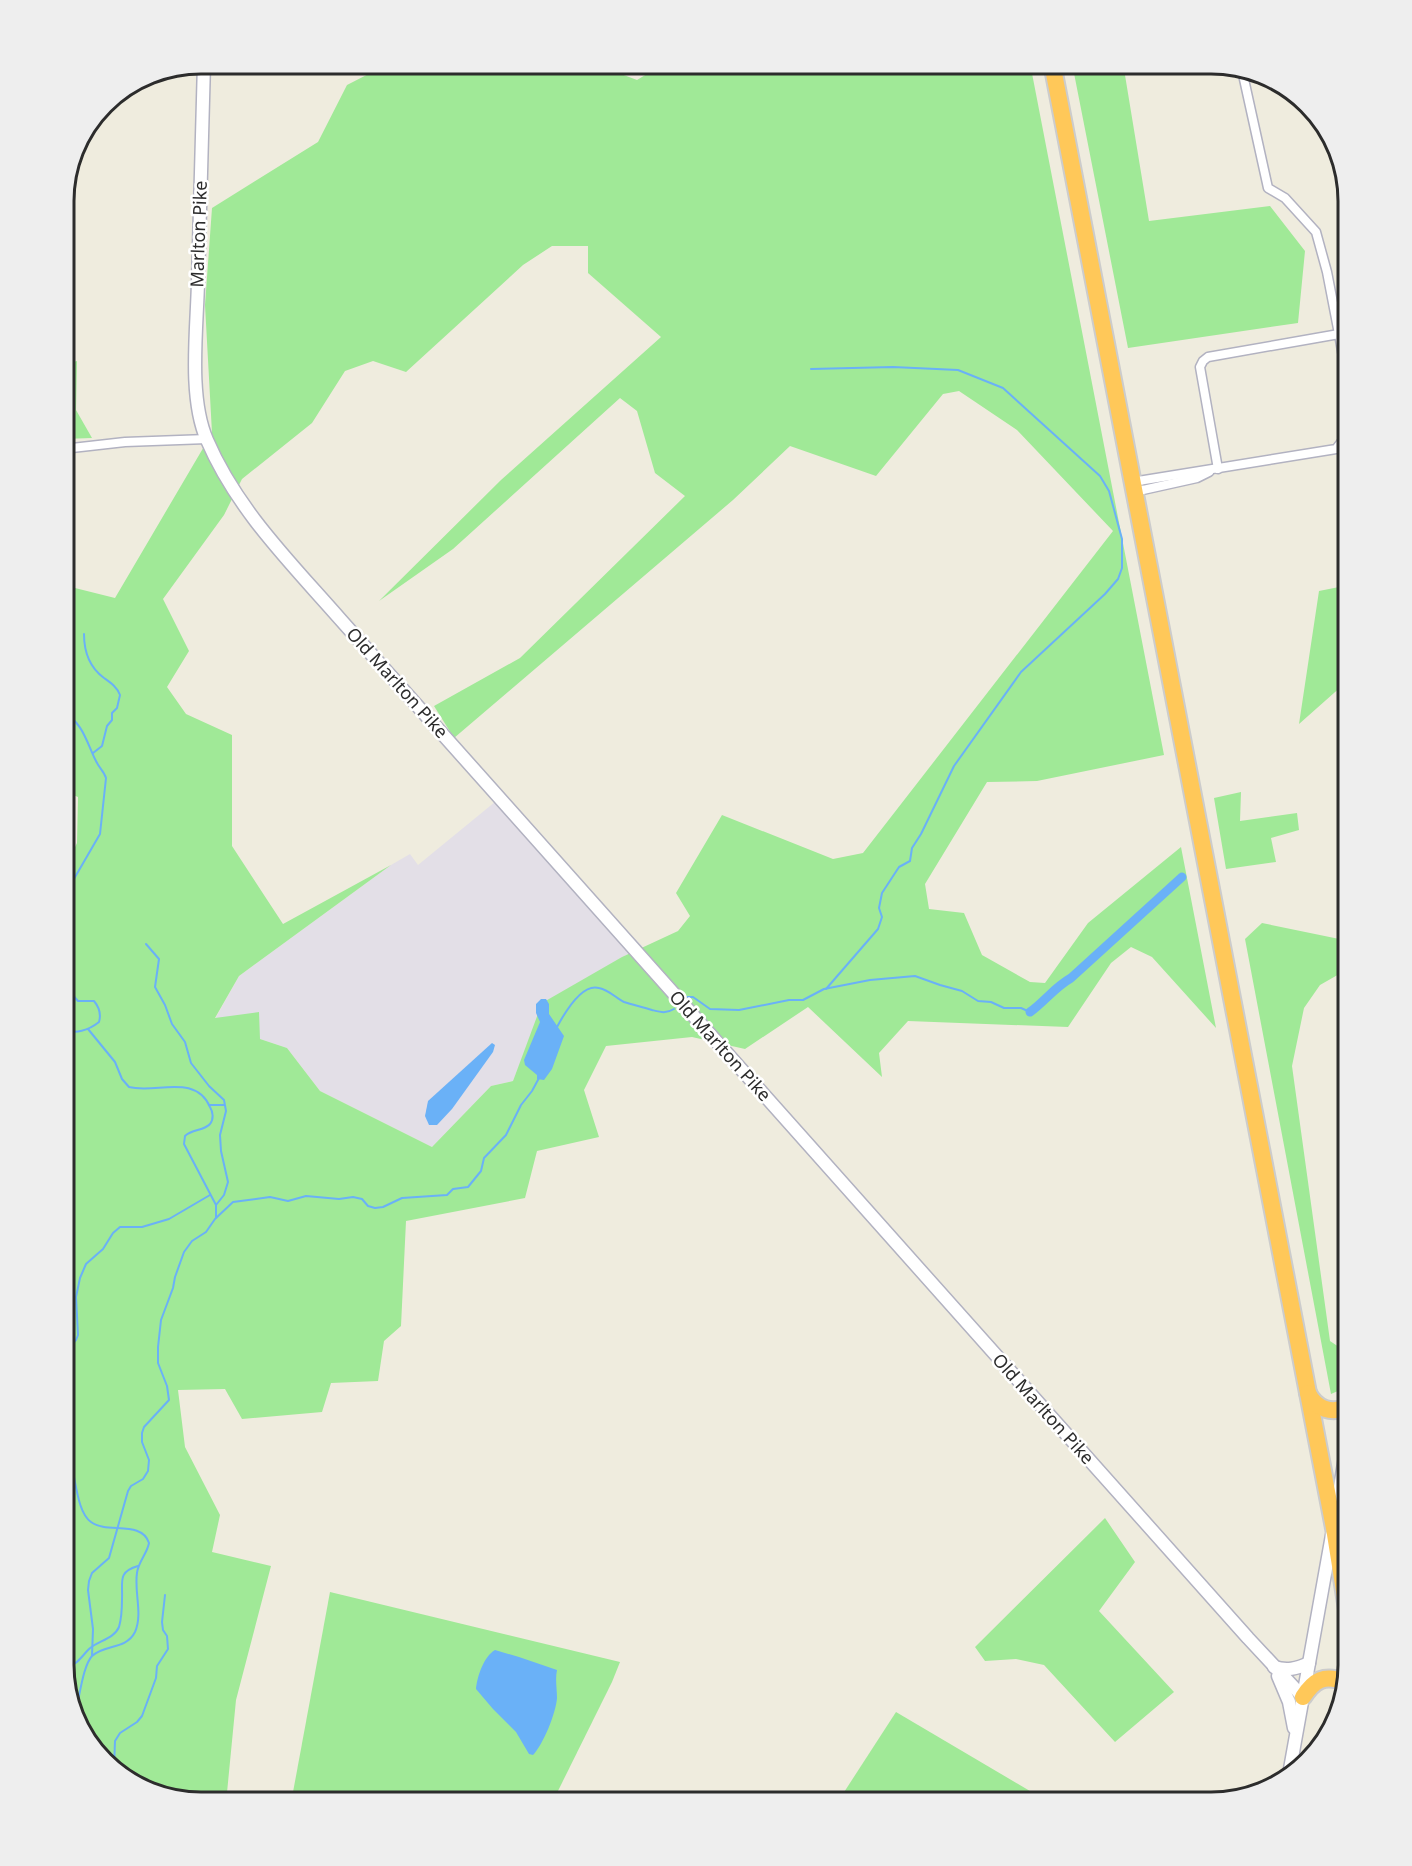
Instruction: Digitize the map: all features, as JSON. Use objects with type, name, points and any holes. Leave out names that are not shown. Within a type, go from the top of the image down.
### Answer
[{"type":"highway","points":[[1054,74],[1338,1553]]},
{"type":"highway","points":[[1307,1392],[1319,1407],[1328,1411],[1338,1411]]},
{"type":"highway","points":[[1303,1697],[1312,1684],[1322,1680],[1337,1680]]},
{"type":"street","name":"Marlton Pike","points":[[198,405],[196,349],[204,74]]},
{"type":"street","points":[[1244,78],[1268,188],[1286,198],[1316,232],[1327,272],[1338,329]]},
{"type":"street","points":[[1214,470],[1200,367],[1203,361],[1217,355],[1338,334]]},
{"type":"street","name":"Old Marlton Pike","points":[[198,405],[207,439],[228,482],[273,543],[1303,1697]]},
{"type":"street","points":[[74,448],[125,442],[207,439]]},
{"type":"street","points":[[1133,487],[1195,471],[1214,470],[1336,449],[1338,446]]},
{"type":"street","points":[[1291,1764],[1338,1503]]},
{"type":"street","points":[[1274,1667],[1286,1670],[1298,1669],[1309,1663]]},
{"type":"street","points":[[1274,1667],[1289,1702],[1295,1739]]},
{"type":"shaded area","points":[[501,797],[572,876],[642,946],[543,1003],[513,1081],[491,1086],[432,1147],[320,1091],[287,1048],[215,1019],[239,976],[391,865],[410,854],[418,865]]},
{"type":"green space","points":[[368,74],[621,74],[637,80],[647,74],[1032,74],[1164,755],[1037,781],[987,782],[925,884],[929,909],[964,913],[982,955],[1030,982],[1045,983],[1088,923],[1181,847],[1216,1028],[1152,957],[1131,947],[1111,963],[1068,1027],[908,1021],[879,1053],[882,1077],[808,1007],[745,1049],[692,1037],[606,1046],[584,1090],[599,1137],[537,1151],[525,1198],[406,1221],[401,1326],[384,1341],[378,1381],[331,1383],[322,1412],[242,1419],[225,1389],[178,1390],[185,1447],[220,1515],[212,1552],[271,1566],[236,1700],[227,1792],[183,1791],[167,1788],[144,1779],[117,1761],[105,1749],[90,1729],[83,1714],[75,1683],[74,849],[77,843],[78,797],[74,795],[74,588],[115,598],[212,433],[205,305],[212,208],[318,142],[347,85]],"holes":[[[552,246],[588,246],[588,273],[661,337],[501,480],[379,601],[453,549],[620,398],[637,411],[655,473],[685,496],[520,658],[434,706],[454,738],[733,500],[790,446],[876,476],[943,394],[959,391],[1017,430],[1113,531],[863,853],[833,859],[722,815],[676,893],[690,916],[678,931],[622,957],[542,1003],[513,1081],[491,1086],[432,1147],[320,1091],[287,1048],[260,1039],[259,1012],[215,1018],[239,976],[391,865],[283,924],[232,846],[232,735],[186,714],[167,687],[189,651],[163,599],[224,515],[242,479],[312,423],[345,371],[373,361],[406,372],[523,265]]]},
{"type":"green space","points":[[1074,74],[1125,74],[1149,221],[1270,206],[1305,251],[1298,323],[1128,348]]},
{"type":"green space","points":[[77,361],[76,410],[92,438],[74,439],[74,362]]},
{"type":"green space","points":[[1338,587],[1338,689],[1299,724],[1319,591]]},
{"type":"green space","points":[[1241,792],[1240,821],[1297,813],[1299,830],[1271,838],[1276,862],[1226,869],[1214,798]]},
{"type":"green space","points":[[1262,923],[1338,939],[1338,975],[1320,985],[1304,1008],[1292,1066],[1330,1341],[1338,1346],[1338,1391],[1331,1394],[1245,939]]},
{"type":"green space","points":[[1105,1518],[1135,1562],[1099,1611],[1174,1692],[1115,1742],[1044,1665],[1016,1659],[985,1661],[975,1647]]},
{"type":"green space","points":[[330,1592],[620,1662],[557,1792],[293,1792]]},
{"type":"green space","points":[[896,1712],[1032,1792],[844,1792]]},
{"type":"water","points":[[541,999],[546,999],[549,1004],[549,1014],[564,1036],[552,1069],[544,1080],[537,1079],[537,1075],[525,1065],[524,1060],[540,1022],[536,1013],[536,1004]]},
{"type":"water","points":[[492,1043],[495,1045],[493,1052],[452,1109],[437,1125],[429,1125],[425,1116],[428,1101]]},
{"type":"water","points":[[495,1650],[557,1670],[557,1698],[554,1712],[545,1737],[533,1755],[529,1754],[516,1732],[476,1689],[482,1667]]},
{"type":"waterway","points":[[811,369],[893,367],[958,370],[1003,388],[1100,476],[1109,491],[1122,539],[1122,568],[1118,579],[1105,594],[1021,672],[954,766],[912,848],[910,861],[899,867],[882,893],[879,908],[882,917],[878,929],[826,989]]},
{"type":"waterway","points":[[84,634],[86,653],[91,664],[115,687],[120,695],[117,708],[112,713],[112,720],[107,726],[102,746],[93,753]]},
{"type":"waterway","points":[[74,720],[80,727],[106,778],[100,834],[74,879]]},
{"type":"waterway","points":[[1030,1012],[1071,978],[1182,877]]},
{"type":"waterway","points":[[146,944],[159,959],[155,987],[172,1024],[185,1042],[191,1063],[209,1086],[224,1100],[226,1111],[220,1135],[228,1182],[224,1195],[216,1205]]},
{"type":"waterway","points":[[687,997],[693,997],[710,1009],[739,1010],[789,1000],[803,1000],[824,989],[870,980],[915,976],[962,991],[978,1001],[991,1002],[1004,1008],[1021,1008],[1030,1012]]},
{"type":"waterway","points":[[557,1027],[574,1001],[586,990],[593,988],[606,990],[624,1002],[652,1010],[666,1012],[674,1009]]},
{"type":"waterway","points":[[74,996],[78,1001],[94,1001],[100,1017],[99,1022],[91,1027],[74,1032]]},
{"type":"waterway","points":[[88,1029],[115,1062],[122,1079],[129,1087],[185,1088],[203,1097],[210,1107],[213,1118],[211,1122],[205,1128],[185,1136],[184,1144],[216,1205],[216,1218]]},
{"type":"waterway","points":[[92,1655],[93,1629],[89,1581],[92,1573],[109,1558],[128,1491],[131,1486],[143,1479],[148,1471],[149,1460],[142,1442],[142,1433],[144,1427],[169,1400],[167,1386],[158,1363],[161,1320],[184,1252],[192,1241],[206,1232],[215,1219],[233,1202],[270,1197],[288,1201],[306,1196],[339,1199],[353,1197],[362,1199],[368,1206],[375,1208],[383,1207],[402,1198],[447,1195],[453,1189],[468,1187],[481,1171],[484,1158],[506,1135],[521,1105],[539,1078]]},
{"type":"waterway","points":[[209,1105],[224,1105]]},
{"type":"waterway","points":[[74,1343],[78,1335],[76,1297],[80,1278],[86,1264],[103,1249],[113,1233],[120,1227],[142,1227],[169,1219],[210,1195]]},
{"type":"waterway","points":[[74,1477],[81,1507],[91,1522],[106,1527],[132,1529],[145,1536],[149,1543],[137,1573],[138,1618],[135,1632],[126,1642],[92,1656],[84,1673],[78,1699]]},
{"type":"waterway","points":[[74,1664],[92,1646],[117,1631],[121,1617],[122,1578],[127,1571],[138,1566]]},
{"type":"waterway","points":[[114,1758],[115,1741],[120,1733],[142,1716],[156,1678],[157,1666],[168,1649],[167,1636],[162,1622],[165,1595]]}]
